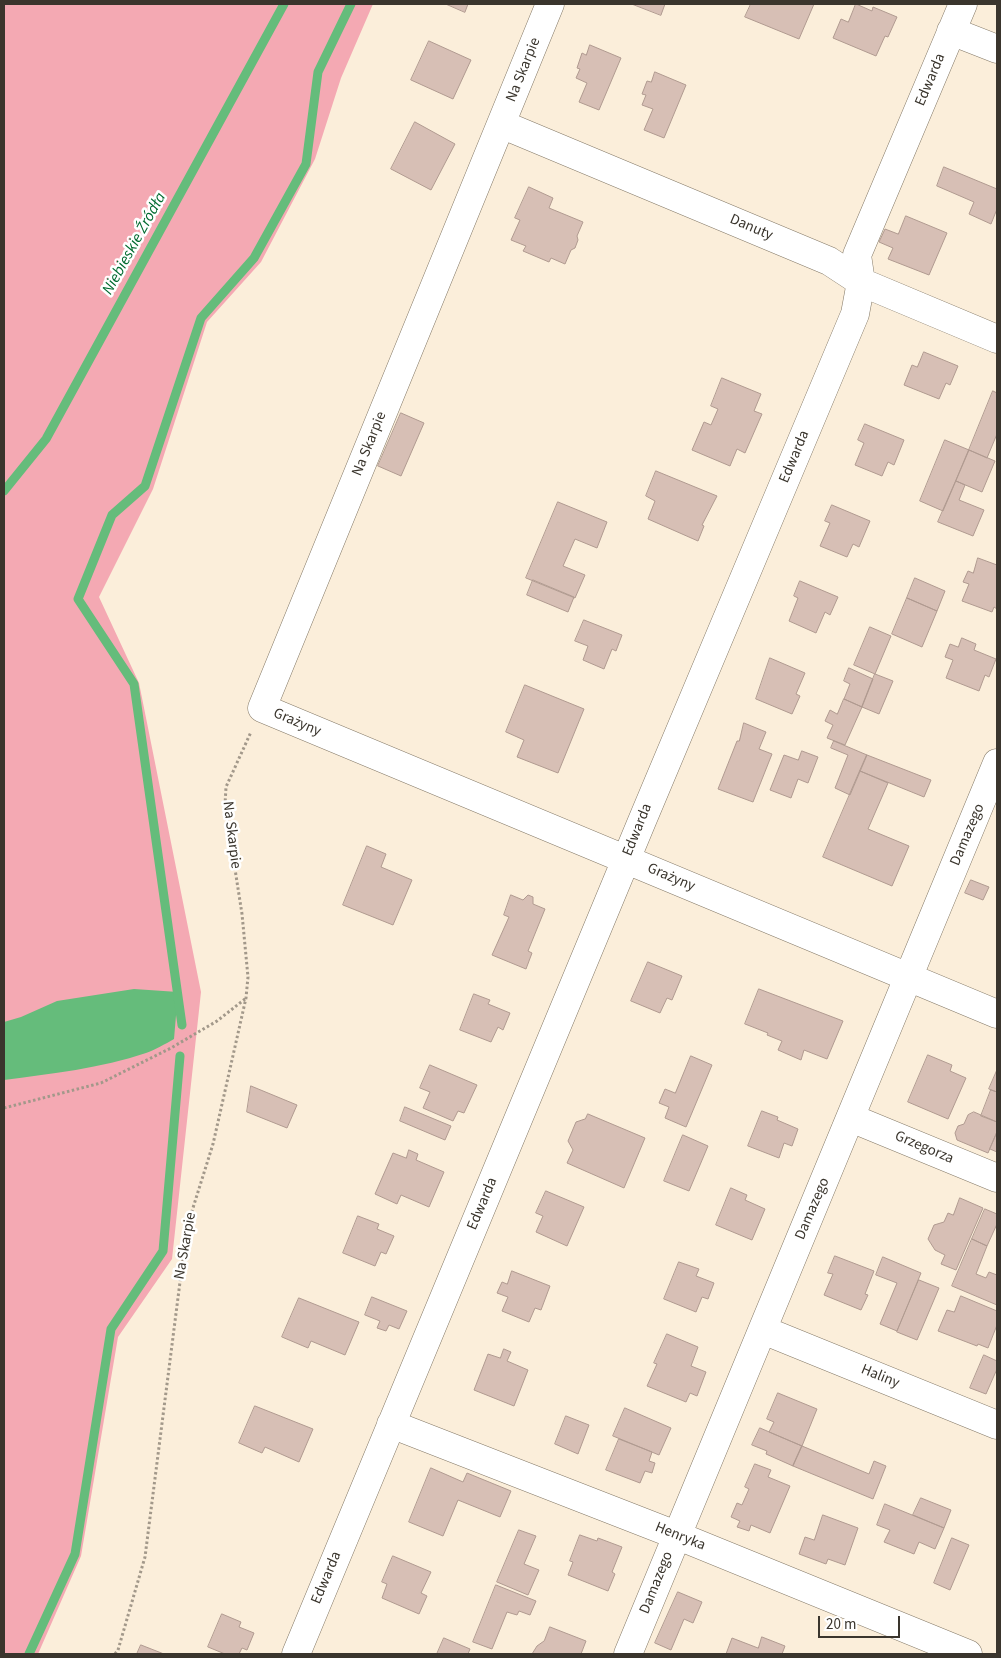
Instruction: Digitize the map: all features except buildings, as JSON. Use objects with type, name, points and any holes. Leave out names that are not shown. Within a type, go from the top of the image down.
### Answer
[{"type":"street","name":"Na Skarpie","points":[[262,708],[550,4]]},
{"type":"street","name":"Edwarda","points":[[296,1654],[626,860],[856,314],[861,282],[857,255],[963,4]]},
{"type":"street","points":[[952,31],[997,49]]},
{"type":"street","name":"Danuty","points":[[502,124],[828,261],[861,282],[997,339]]},
{"type":"street","name":"Grażyny","points":[[262,708],[997,1014]]},
{"type":"street","name":"Damazego","points":[[628,1654],[997,763]]},
{"type":"street","name":"Grzegorza","points":[[851,1118],[997,1178]]},
{"type":"street","name":"Haliny","points":[[763,1330],[997,1425]]},
{"type":"street","name":"Henryka","points":[[391,1424],[676,1535],[968,1654]]},
{"type":"path","name":"Na Skarpie","points":[[115,1654],[118,1650],[144,1557],[187,1227],[212,1144],[246,998],[248,977],[242,914],[225,796],[226,787],[262,708]]},
{"type":"path","points":[[4,1108],[101,1083],[171,1048],[217,1021],[246,998]]},
{"type":"shaded area","points":[[4,4],[373,4],[341,78],[315,159],[261,262],[207,322],[153,489],[99,597],[139,683],[201,992],[172,1259],[118,1337],[81,1556],[38,1654],[4,1654]]},
{"type":"shaded area","points":[[134,989],[178,992],[174,1039],[149,1052],[112,1063],[4,1080],[4,1022],[21,1017],[57,1001]]},
{"type":"waterway","name":"Niebieskie Źródła","points":[[4,491],[46,439],[284,4]]},
{"type":"waterway","points":[[182,1025],[134,684],[78,599],[112,515],[145,486],[201,318],[254,258],[306,164],[318,72],[351,4]]},
{"type":"waterway","points":[[29,1654],[75,1554],[111,1329],[163,1251],[180,1056]]}]
